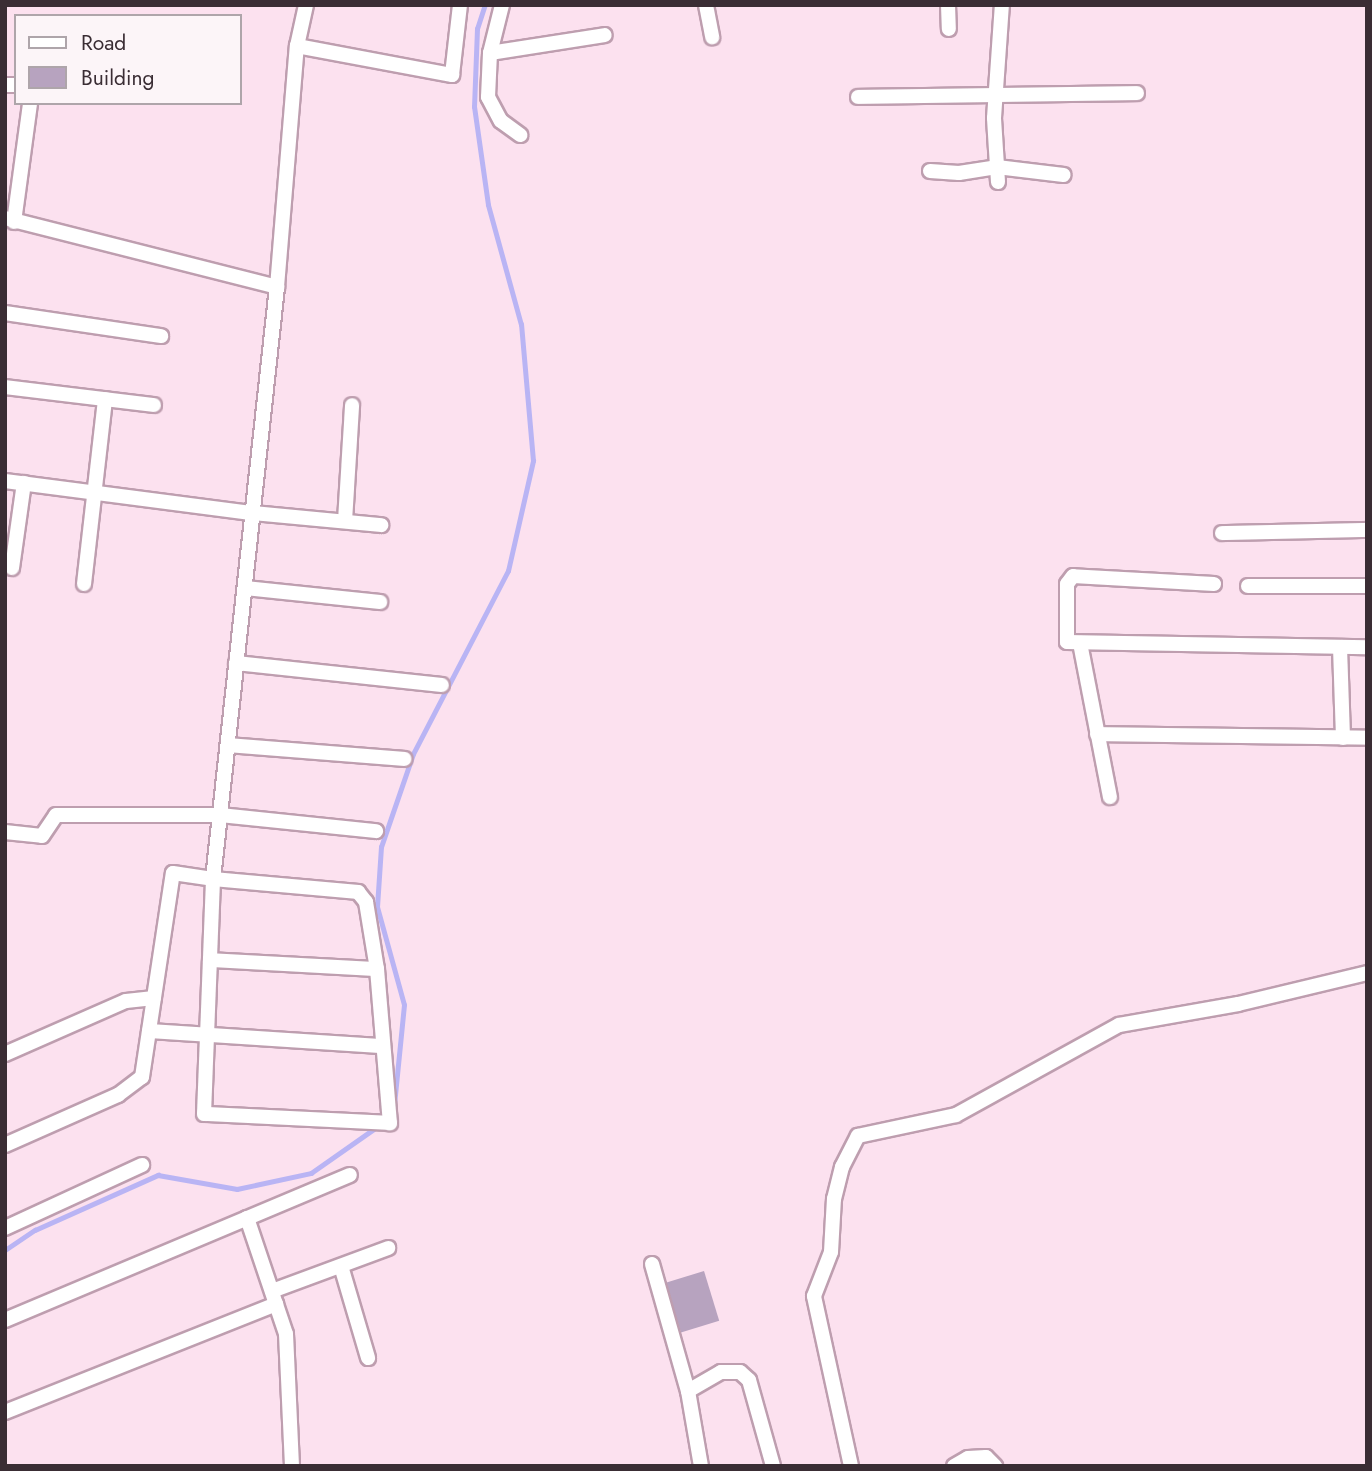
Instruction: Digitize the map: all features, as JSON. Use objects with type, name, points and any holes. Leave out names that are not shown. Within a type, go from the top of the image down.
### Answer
[{"type":"street","points":[[5,1145],[135,1085],[142,1077],[173,873],[213,879],[358,892],[366,902],[377,969],[381,1046],[390,1123],[204,1114],[213,879],[277,287],[297,46],[306,5]]},
{"type":"street","points":[[297,46],[452,75],[460,5]]},
{"type":"street","points":[[502,5],[490,53],[488,97],[501,121],[520,135]]},
{"type":"street","points":[[706,5],[712,37]]},
{"type":"street","points":[[948,5],[949,29]]},
{"type":"street","points":[[997,174],[995,92],[1002,5]]},
{"type":"street","points":[[490,53],[605,35]]},
{"type":"street","points":[[858,97],[995,92],[1137,93]]},
{"type":"street","points":[[30,105],[10,220],[277,287]]},
{"type":"street","points":[[930,171],[1064,176]]},
{"type":"street","points":[[5,313],[161,336]]},
{"type":"street","points":[[5,387],[154,405]]},
{"type":"street","points":[[84,584],[105,399]]},
{"type":"street","points":[[345,522],[352,405]]},
{"type":"street","points":[[5,481],[253,513],[380,525]]},
{"type":"street","points":[[12,568],[24,483]]},
{"type":"street","points":[[1222,533],[1367,530]]},
{"type":"street","points":[[1214,584],[1073,576],[1067,584],[1068,642],[1367,647]]},
{"type":"street","points":[[1248,586],[1367,586]]},
{"type":"street","points":[[245,588],[380,602]]},
{"type":"street","points":[[1080,643],[1110,797]]},
{"type":"street","points":[[1340,647],[1343,738]]},
{"type":"street","points":[[236,663],[442,685]]},
{"type":"street","points":[[1097,734],[1367,738]]},
{"type":"street","points":[[228,745],[404,760]]},
{"type":"street","points":[[5,832],[42,836],[56,815],[220,815],[376,831]]},
{"type":"street","points":[[210,960],[377,969]]},
{"type":"street","points":[[851,1466],[814,1296],[831,1252],[834,1199],[842,1167],[858,1136],[956,1115],[1119,1025],[1367,974]]},
{"type":"street","points":[[5,1054],[126,1001],[154,998]]},
{"type":"street","points":[[149,1031],[381,1046]]},
{"type":"street","points":[[5,1210],[8,1227],[142,1165]]},
{"type":"street","points":[[5,1320],[350,1175]]},
{"type":"street","points":[[247,1218],[286,1334],[292,1466]]},
{"type":"street","points":[[5,1412],[60,1386],[388,1248]]},
{"type":"street","points":[[652,1264],[688,1391],[701,1466]]},
{"type":"street","points":[[341,1266],[368,1358]]},
{"type":"street","points":[[688,1391],[721,1372],[740,1372],[749,1380],[773,1466]]},
{"type":"street","points":[[954,1466],[968,1458],[986,1457],[995,1466]]},
{"type":"building","points":[[704,1271],[719,1321],[681,1332],[666,1283]]},
{"type":"waterway","points":[[394,1105],[404,1005],[377,907],[381,847],[413,754],[508,571],[533,461],[521,325],[488,205],[474,107],[477,29],[485,5]]},
{"type":"waterway","points":[[5,1250],[35,1230],[158,1175],[237,1189],[311,1173],[378,1126]]}]
